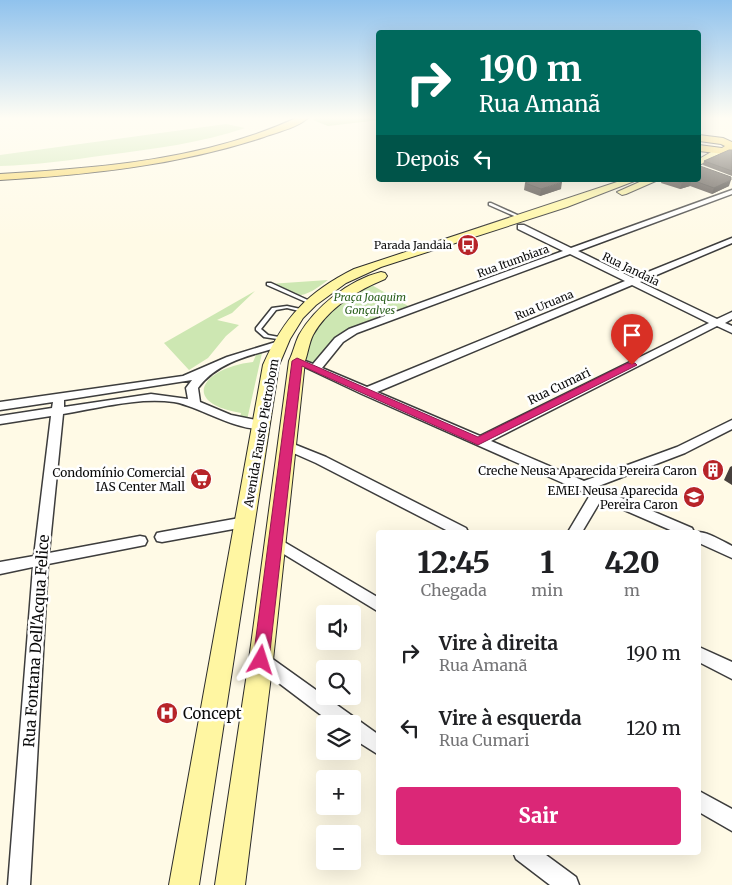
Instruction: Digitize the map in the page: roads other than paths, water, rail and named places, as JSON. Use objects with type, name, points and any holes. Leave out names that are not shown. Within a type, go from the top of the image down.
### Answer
[{"type":"main road","points":[[0,168],[100,158]]},
{"type":"main road","points":[[0,177],[100,170],[169,158]]},
{"type":"main road","points":[[94,159],[83,163],[81,166],[100,170]]},
{"type":"main road","points":[[50,174],[62,170],[64,167],[53,163]]},
{"type":"main road","name":"Avenida Fausto Pietrobom","points":[[233,882],[297,361],[308,333],[326,311],[350,292],[369,281],[627,182]]},
{"type":"main road","name":"Avenida Fausto Pietrobom","points":[[184,885],[271,365],[281,341],[306,306],[329,288],[365,270],[606,198],[648,182]]},
{"type":"street","name":"Rua Itumbiara","points":[[315,369],[339,340],[353,331],[732,192]]},
{"type":"street","name":"Rua Jandaia","points":[[521,223],[571,252],[732,330]]},
{"type":"street","name":"Rua Uruana","points":[[366,392],[732,240]]},
{"type":"street","name":"Rua Cumari","points":[[478,442],[732,315]]},
{"type":"street","points":[[0,420],[58,404],[186,379],[224,361],[281,341]]},
{"type":"street","points":[[297,361],[582,488],[682,530]]},
{"type":"street","points":[[195,404],[192,388],[198,378],[208,369]]},
{"type":"street","points":[[0,406],[151,398],[176,399],[195,404],[214,414],[240,422],[262,425]]},
{"type":"street","name":"Rua Fontana Dell'Acqua Felice","points":[[19,885],[41,559],[58,404]]},
{"type":"street","points":[[582,488],[681,450],[732,424]]},
{"type":"street","points":[[286,445],[321,460],[457,530]]},
{"type":"street","points":[[576,530],[598,494]]},
{"type":"street","points":[[162,537],[245,522]]},
{"type":"street","points":[[701,539],[732,552]]},
{"type":"street","points":[[0,568],[140,541]]},
{"type":"street","points":[[274,541],[376,604]]},
{"type":"street","points":[[701,655],[732,671]]},
{"type":"street","points":[[261,660],[336,715]]},
{"type":"street","points":[[361,733],[376,744]]},
{"type":"street","points":[[701,802],[732,821]]},
{"type":"street","points":[[527,855],[568,885]]},
{"type":"lane","points":[[490,204],[521,223]]},
{"type":"lane","points":[[269,284],[306,306]]},
{"type":"lane","points":[[281,341],[266,336],[258,329],[274,309],[306,306]]},
{"type":"place","name":"Parada Jandaia","points":[[468,245]]},
{"type":"place","name":"Creche Neusa Aparecida Pereira Caron","points":[[713,470]]},
{"type":"place","name":"Condomínio Comercial IAS Center Mall","points":[[201,479]]},
{"type":"place","name":"EMEI Neusa Aparecida Pereira Caron","points":[[694,497]]},
{"type":"place","name":"Concept","points":[[167,713]]},
{"type":"park label","name":"Praça Joaquim Gonçalves","points":[[370,303]]}]
